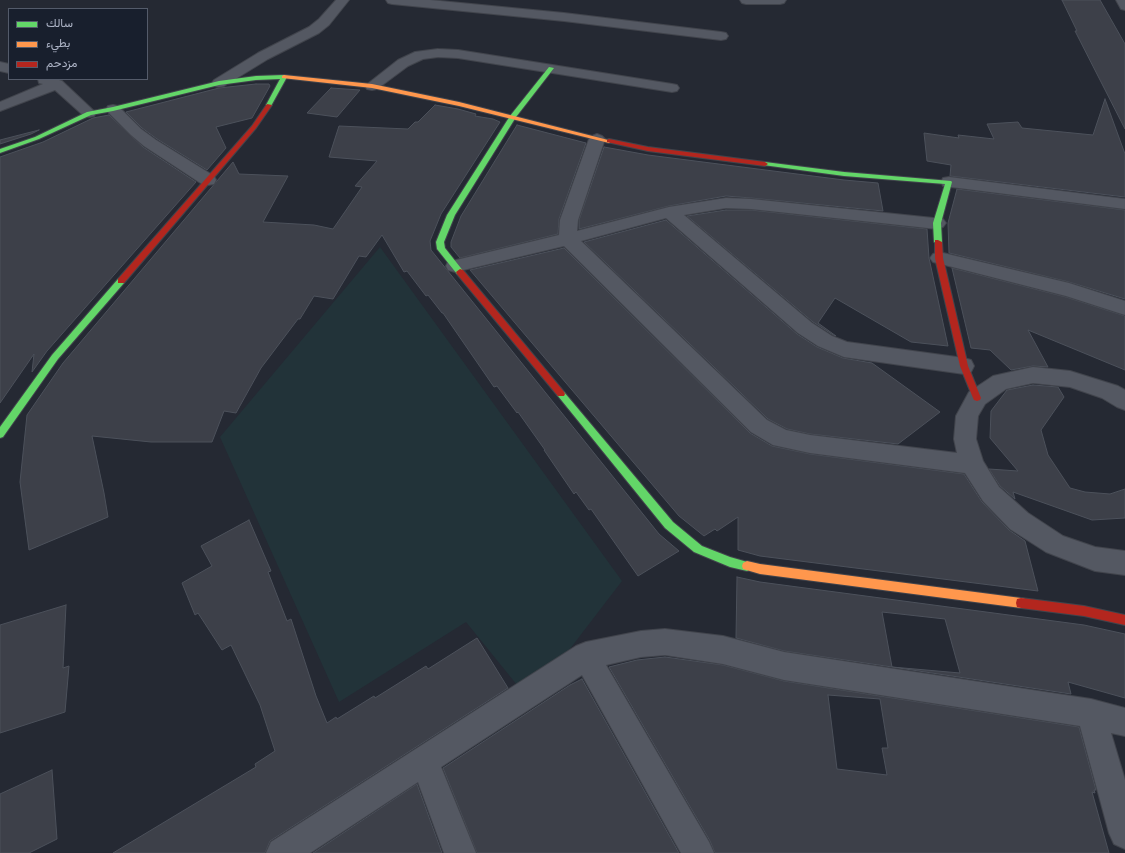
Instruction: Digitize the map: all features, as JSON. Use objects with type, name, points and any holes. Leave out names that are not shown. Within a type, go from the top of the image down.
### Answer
[{"type":"street","points":[[219,83],[263,56],[314,30],[324,22],[343,0]]},
{"type":"street","points":[[392,0],[564,17],[721,36]]},
{"type":"street","points":[[746,0],[780,0]]},
{"type":"street","points":[[1122,0],[1125,6]]},
{"type":"street","points":[[372,86],[392,69],[412,58],[428,54],[458,54],[672,88]]},
{"type":"street","points":[[551,68],[513,116],[477,171],[451,215],[440,242],[441,250],[669,525],[698,549],[730,562],[760,569],[1076,610],[1125,620]]},
{"type":"street","points":[[0,434],[56,357],[234,151],[264,114],[284,77]]},
{"type":"street","points":[[0,151],[37,138],[89,113],[113,109],[219,83],[256,78],[284,77],[372,86],[513,116],[597,139],[689,156],[844,174],[949,182],[1125,204]]},
{"type":"street","points":[[44,80],[57,84],[89,113]]},
{"type":"street","points":[[0,107],[57,84]]},
{"type":"street","points":[[113,109],[136,132],[150,143],[208,180]]},
{"type":"street","points":[[597,139],[568,220],[568,239],[759,426],[781,438],[810,444],[972,464]]},
{"type":"street","points":[[949,182],[937,223],[939,258],[964,366],[977,398]]},
{"type":"street","points":[[455,266],[568,239],[669,212],[726,203],[745,203],[937,223]]},
{"type":"street","points":[[669,212],[793,318],[825,341],[844,349],[964,366]]},
{"type":"street","points":[[939,258],[1069,290],[1125,308]]},
{"type":"street","points":[[1125,401],[1110,392],[1070,379],[1032,375],[1000,382],[977,398],[967,416],[966,439],[972,464],[991,494],[1019,521],[1055,544],[1095,559],[1125,563]]},
{"type":"street","points":[[282,853],[586,656],[641,644],[666,642],[694,645],[723,650],[784,666],[1091,714],[1125,722]]},
{"type":"street","points":[[586,656],[698,853]]},
{"type":"street","points":[[1091,714],[1125,833]]},
{"type":"street","points":[[424,760],[460,853]]},
{"type":"shaded area","points":[[380,247],[622,581],[530,701],[466,622],[339,702],[220,437]]},
{"type":"building","points":[[1062,0],[1100,0],[1125,44],[1125,129],[1075,31],[1077,31]]},
{"type":"building","points":[[269,84],[270,86],[252,118],[216,127],[226,148],[207,170],[157,139],[142,128],[126,112],[219,88]]},
{"type":"building","points":[[331,88],[360,90],[337,117],[307,113]]},
{"type":"building","points":[[1105,99],[1125,154],[1125,197],[950,176],[951,165],[927,161],[924,133],[959,138],[958,135],[994,139],[987,124],[1018,122],[1022,128],[1093,135]]},
{"type":"building","points":[[435,105],[458,109],[476,114],[475,116],[493,119],[500,122],[441,214],[430,241],[431,250],[659,534],[679,551],[638,576],[591,509],[589,510],[576,492],[574,494],[518,412],[517,413],[497,386],[494,387],[443,313],[428,295],[426,296],[407,271],[404,272],[382,235],[366,257],[359,256],[333,299],[314,296],[300,319],[298,319],[261,368],[236,413],[224,411],[212,442],[151,442],[92,436],[108,517],[29,550],[20,482],[27,415],[63,363],[233,162],[239,174],[288,176],[263,222],[314,225],[333,229],[362,187],[355,186],[377,161],[329,157],[339,126],[408,129],[415,122],[418,122]]},
{"type":"building","points":[[109,115],[143,147],[196,182],[47,351],[32,372],[34,354],[0,403],[0,157],[43,142],[93,118]]},
{"type":"building","points":[[517,125],[586,143],[559,219],[558,234],[460,258],[451,247],[451,242],[461,216]]},
{"type":"building","points":[[39,130],[31,134],[0,144],[0,140]]},
{"type":"building","points":[[604,147],[648,155],[878,183],[883,211],[726,196],[669,206],[579,229],[579,220]]},
{"type":"building","points":[[957,189],[1125,210],[1125,299],[1069,282],[949,253],[948,223]]},
{"type":"building","points":[[726,210],[751,210],[927,229],[929,258],[948,346],[911,342],[835,298],[818,323],[836,336],[833,335],[813,322],[687,216]]},
{"type":"building","points":[[666,220],[797,334],[817,347],[843,358],[872,363],[940,412],[898,444],[810,434],[787,429],[768,419],[584,242]]},
{"type":"building","points":[[564,248],[750,433],[772,446],[810,454],[964,474],[982,502],[1009,530],[1025,541],[1038,591],[760,556],[738,550],[738,517],[717,531],[715,529],[704,536],[679,516],[470,270]]},
{"type":"building","points":[[952,268],[1066,297],[1125,316],[1125,370],[1028,330],[1048,367],[1033,366],[1011,370],[990,350],[971,348]]},
{"type":"building","points":[[1033,385],[1058,387],[1064,397],[1041,430],[1048,455],[1070,488],[1085,492],[1110,494],[1125,489],[1125,518],[1092,520],[1013,492],[1015,499],[1000,486],[989,469],[1018,471],[990,438],[991,411],[1007,390]]},
{"type":"building","points":[[249,520],[271,571],[268,572],[287,621],[291,619],[316,696],[327,723],[336,717],[337,719],[374,696],[375,698],[426,666],[428,669],[477,638],[508,688],[270,841],[265,853],[113,853],[256,767],[255,764],[275,751],[260,705],[231,645],[222,650],[198,613],[195,615],[182,583],[212,566],[201,546]]},
{"type":"building","points":[[737,577],[760,582],[1084,625],[1125,634],[1125,698],[1068,682],[1071,694],[784,651],[736,638]],"holes":[[[882,612],[945,619],[960,673],[892,667]]]},
{"type":"building","points":[[66,605],[63,668],[69,666],[65,712],[0,733],[0,625]]},
{"type":"building","points":[[665,657],[723,665],[784,681],[1079,727],[1096,790],[1094,790],[1095,793],[1092,792],[1109,853],[715,853],[710,841],[609,667],[637,660]],"holes":[[[828,695],[880,699],[888,748],[882,748],[887,775],[837,769]]]},
{"type":"building","points":[[582,679],[679,853],[477,853],[443,768],[570,685]]},
{"type":"building","points":[[52,770],[57,839],[29,853],[0,853],[0,794]]},
{"type":"building","points":[[417,784],[442,853],[313,853]]},
{"type":"traffic: fast","points":[[460,272],[441,249],[440,242],[451,215],[513,116],[551,68]]},
{"type":"traffic: fast","points":[[0,151],[37,138],[89,113],[113,109],[219,83],[256,78],[284,77],[269,105]]},
{"type":"traffic: fast","points":[[765,164],[844,174],[949,182],[937,223],[938,242]]},
{"type":"traffic: fast","points":[[0,434],[55,357],[121,281]]},
{"type":"traffic: fast","points":[[561,394],[669,525],[698,549],[730,562],[747,566]]},
{"type":"traffic: slow","points":[[284,77],[372,86],[459,104],[609,141]]},
{"type":"traffic: slow","points":[[747,566],[760,569],[1021,603]]},
{"type":"traffic: jam","points":[[121,281],[254,127],[269,105]]},
{"type":"traffic: jam","points":[[609,141],[648,149],[765,164]]},
{"type":"traffic: jam","points":[[938,242],[939,258],[964,366],[977,398]]},
{"type":"traffic: jam","points":[[460,272],[561,394]]},
{"type":"traffic: jam","points":[[1021,603],[1084,611],[1125,620]]}]
